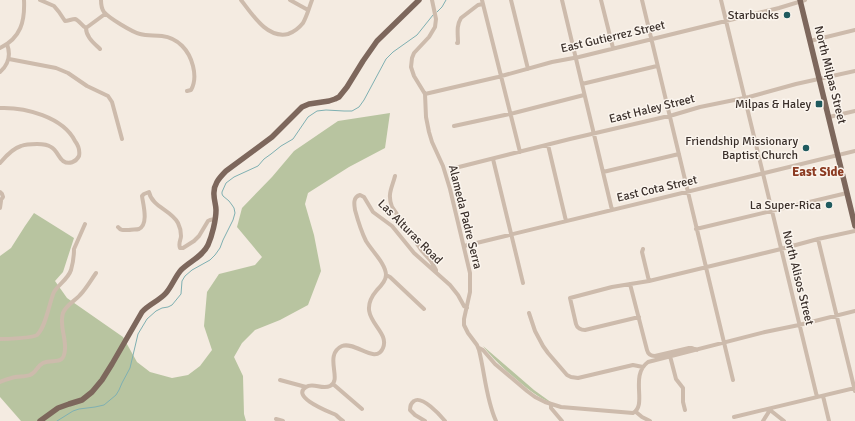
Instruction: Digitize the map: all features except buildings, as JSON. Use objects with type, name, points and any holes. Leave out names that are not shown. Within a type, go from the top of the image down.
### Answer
[{"type":"main road","points":[[40,421],[60,407],[84,398],[94,390],[112,364],[142,312],[165,295],[181,271],[204,251],[210,241],[215,219],[216,211],[214,191],[216,183],[221,176],[272,137],[302,107],[309,104],[329,101],[340,95],[347,87],[373,45],[419,0]]},
{"type":"main road","name":"North Milpas Street","points":[[802,0],[819,80],[855,226]]},
{"type":"street","points":[[0,48],[17,35],[20,29],[24,18],[24,0]]},
{"type":"street","points":[[40,0],[54,6],[60,12],[65,21],[76,19],[86,28],[86,32],[100,49]]},
{"type":"street","points":[[101,0],[101,7],[105,14],[128,30],[144,35],[166,37],[181,45],[191,58],[194,72],[193,87],[191,90],[187,91]]},
{"type":"street","points":[[241,0],[265,28],[271,32],[279,34],[288,34],[298,29],[303,22],[312,0]]},
{"type":"street","points":[[290,0],[308,10]]},
{"type":"street","points":[[511,0],[528,69]]},
{"type":"street","points":[[562,0],[612,210]]},
{"type":"street","points":[[601,0],[613,48]]},
{"type":"street","points":[[642,0],[733,380]]},
{"type":"street","name":"North Alisos Street","points":[[721,0],[817,397]]},
{"type":"street","name":"East Gutierrez Street","points":[[425,94],[787,6],[802,0]]},
{"type":"street","name":"Alameda Padre Serra","points":[[431,1],[436,19],[435,27],[429,37],[416,51],[410,64],[412,73],[425,94],[426,117],[429,132],[432,142],[444,166],[464,246],[470,281],[470,292],[464,325],[479,348],[488,395],[496,421]]},
{"type":"street","points":[[457,43],[457,27],[460,18],[482,2],[520,152]]},
{"type":"street","points":[[86,28],[105,14]]},
{"type":"street","points":[[810,41],[855,30]]},
{"type":"street","points":[[0,72],[5,68],[8,59],[7,44]]},
{"type":"street","points":[[8,59],[48,66],[63,71],[87,86],[108,96],[112,102],[122,139]]},
{"type":"street","points":[[582,84],[657,66]]},
{"type":"street","name":"East Haley Street","points":[[455,168],[570,139],[745,98],[796,84],[855,71]]},
{"type":"street","points":[[454,126],[510,114],[584,95]]},
{"type":"street","points":[[0,108],[14,108],[31,111],[57,123],[73,137],[79,152],[76,160],[68,163],[49,146],[43,144],[27,144],[18,147],[0,163]]},
{"type":"street","points":[[829,117],[855,111]]},
{"type":"street","points":[[548,145],[566,221]]},
{"type":"street","name":"East Cota Street","points":[[464,246],[855,151]]},
{"type":"street","points":[[604,172],[679,154]]},
{"type":"street","points":[[493,159],[523,283]]},
{"type":"street","points":[[395,176],[390,191],[392,207],[431,261],[436,272]]},
{"type":"street","points":[[0,192],[3,196],[0,208]]},
{"type":"street","points":[[118,227],[123,230],[137,229],[141,227],[145,218],[142,196],[149,192],[151,199],[170,213],[178,223],[181,232],[180,248],[183,248],[194,241],[203,231],[208,221],[215,219]]},
{"type":"street","points":[[696,229],[847,193]]},
{"type":"street","name":"Las Alturas Road","points":[[386,276],[384,268],[367,242],[360,228],[354,204],[359,195],[364,197],[374,212],[392,226],[414,254],[452,287],[464,306],[467,308]]},
{"type":"street","points":[[0,339],[34,336],[40,331],[54,292],[70,272],[74,249],[85,224]]},
{"type":"street","points":[[638,317],[581,330],[576,324],[570,298],[612,287],[649,281],[855,231]]},
{"type":"street","points":[[734,417],[855,389],[818,239]]},
{"type":"street","points":[[643,249],[642,252],[649,281]]},
{"type":"street","points":[[0,382],[13,378],[30,376],[43,363],[62,359],[65,350],[62,322],[63,312],[67,306],[81,294],[96,273]]},
{"type":"street","points":[[333,384],[335,376],[333,357],[339,348],[349,345],[373,354],[383,349],[384,340],[371,317],[369,305],[370,300],[384,282],[386,276],[390,277],[424,309]]},
{"type":"street","points":[[630,284],[646,350],[649,354],[652,356],[657,356],[688,348],[697,350]]},
{"type":"street","points":[[636,412],[639,406],[639,379],[641,370],[643,366],[650,361],[855,311]]},
{"type":"street","points":[[529,313],[535,331],[543,346],[565,373],[571,377],[578,378],[633,365],[643,366]]},
{"type":"street","points":[[479,348],[483,350],[495,364],[532,395],[542,401],[561,407],[630,413],[636,412],[650,421]]},
{"type":"street","points":[[670,356],[676,378],[683,388],[683,402],[685,410]]},
{"type":"street","points":[[280,380],[306,387],[311,385],[324,387],[333,384]]},
{"type":"street","points":[[333,384],[362,409]]},
{"type":"street","points":[[306,387],[303,389],[303,393],[307,400],[337,416],[343,421]]},
{"type":"street","points":[[823,396],[829,421]]},
{"type":"street","points":[[424,421],[411,411],[411,404],[415,400],[426,403],[445,421]]},
{"type":"street","points":[[551,404],[552,408],[562,421]]},
{"type":"street","points":[[763,421],[770,409]]},
{"type":"street","points":[[770,409],[784,421]]},
{"type":"street","points":[[276,419],[283,421]]},
{"type":"green space","points":[[390,113],[385,148],[349,167],[308,193],[305,204],[314,235],[321,271],[308,305],[280,320],[255,330],[242,343],[234,357],[243,376],[244,414],[246,421],[21,421],[0,397],[0,256],[11,248],[34,213],[74,238],[63,272],[55,281],[67,298],[123,337],[137,362],[150,372],[172,378],[188,375],[200,366],[212,350],[204,326],[207,292],[219,274],[255,265],[262,257],[237,227],[242,208],[272,177],[294,151],[338,121]]},
{"type":"green space","points":[[483,346],[534,390],[552,403],[520,383],[491,356]]},
{"type":"waterway","points":[[437,12],[446,0]]},
{"type":"waterway","points":[[57,421],[73,411],[104,405],[116,395],[130,368],[138,334],[147,319],[156,311],[172,305],[181,294],[182,281],[185,276],[192,270],[210,260],[220,248],[235,213],[232,205],[222,194],[226,183],[234,177],[258,166],[264,159],[293,139],[308,117],[317,111],[352,111],[359,107],[386,59],[393,52],[417,35],[433,15]]},
{"type":"place","name":"Starbucks","points":[[787,15]]},
{"type":"place","name":"Milpas & Haley","points":[[819,104]]},
{"type":"place","name":"Friendship Missionary Baptist Church","points":[[806,148]]},
{"type":"place","name":"La Super-Rica","points":[[829,205]]},
{"type":"district","name":"East Side","points":[[818,172]]}]
